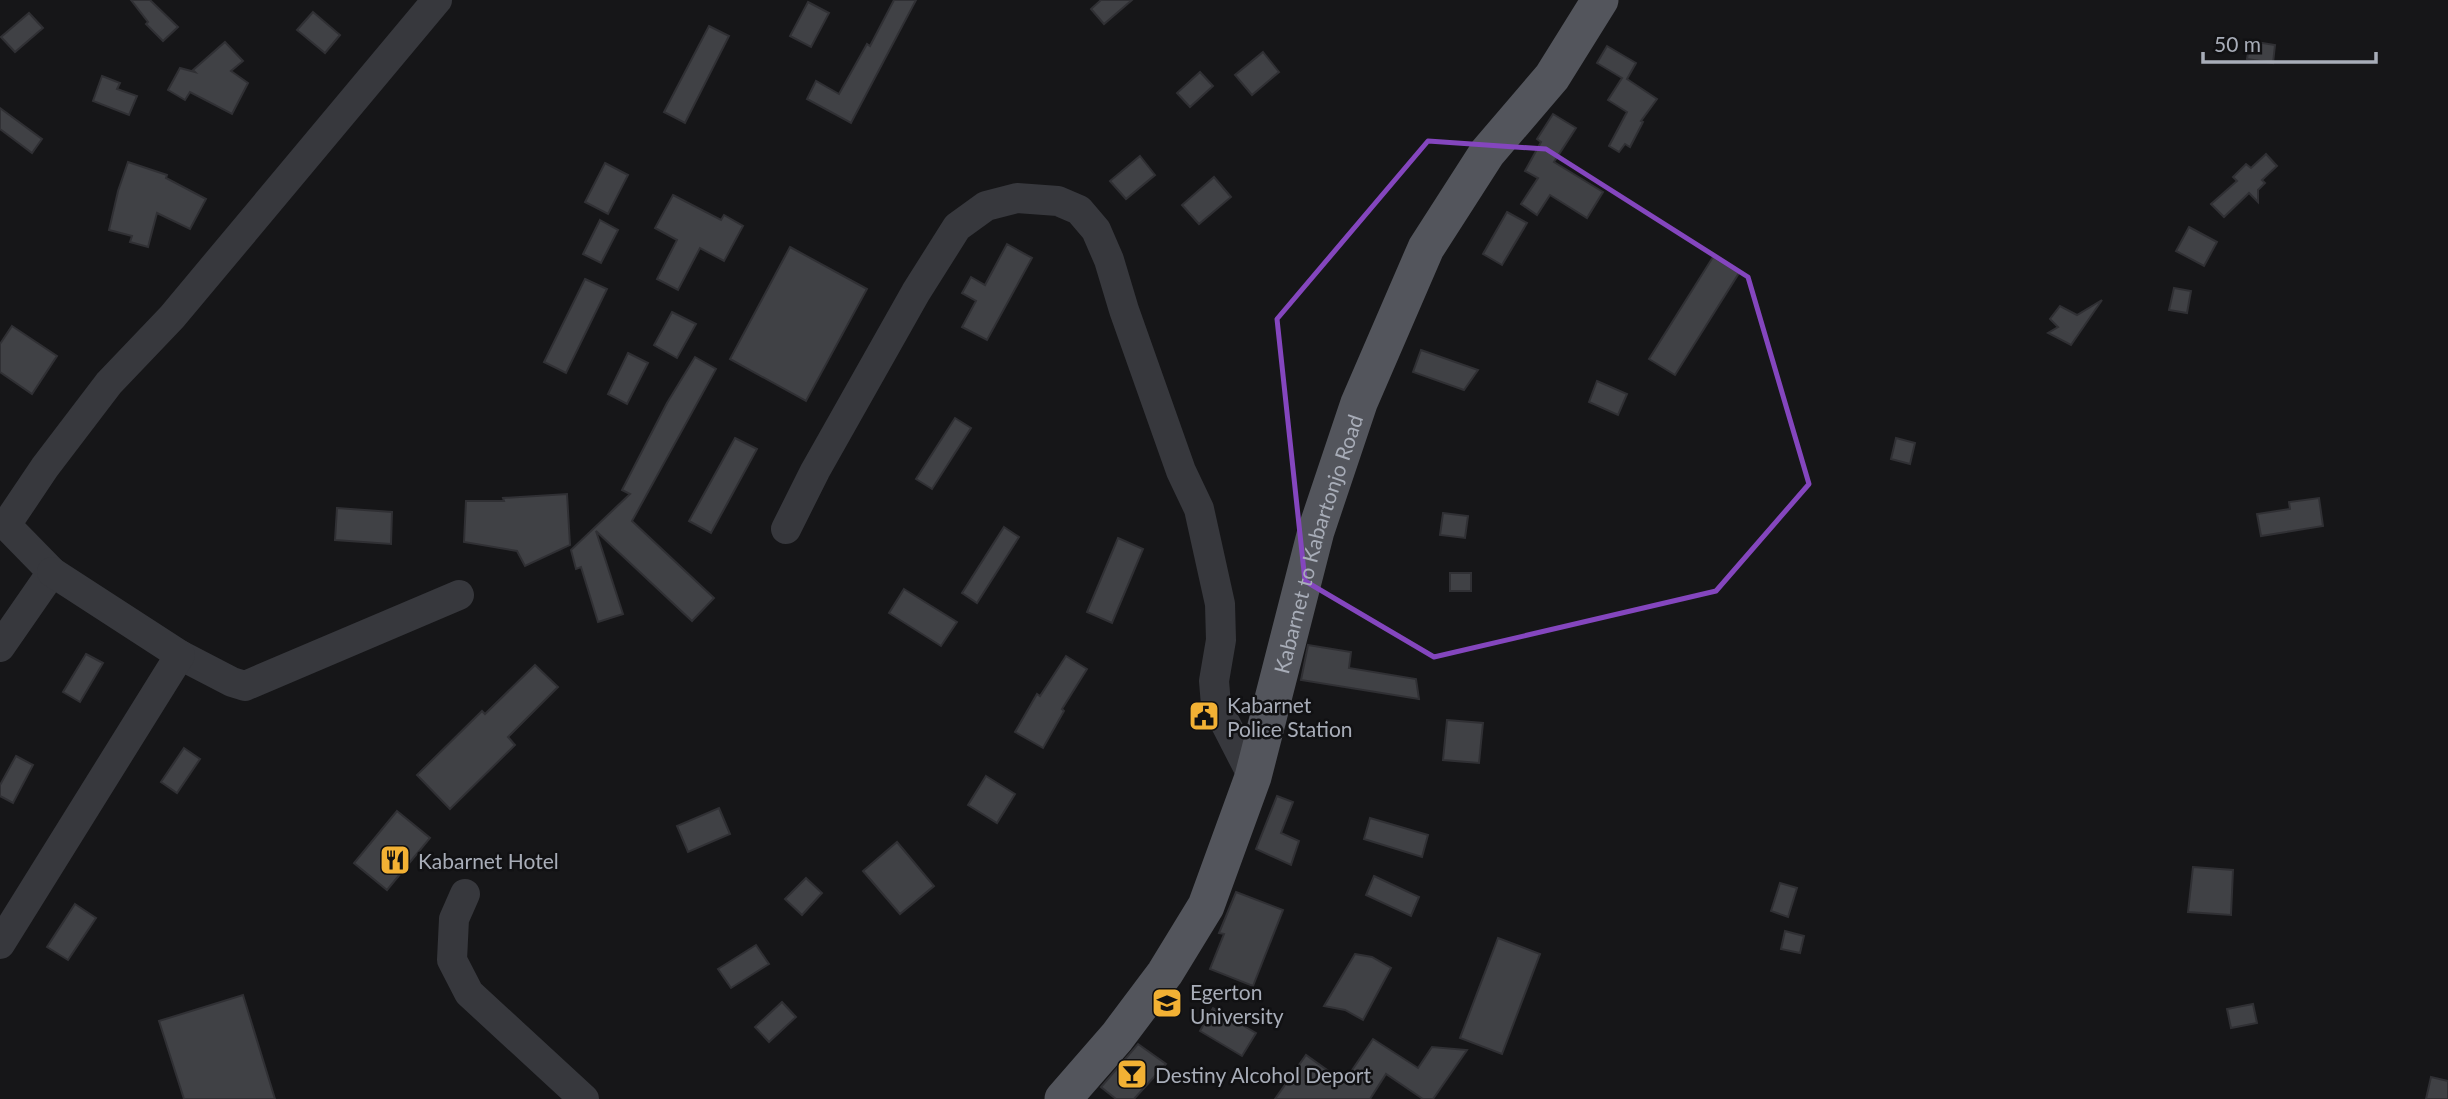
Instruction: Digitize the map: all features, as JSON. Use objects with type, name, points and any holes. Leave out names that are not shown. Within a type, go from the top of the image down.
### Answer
[{"type":"main road","name":"Kabarnet to Kabartonjo Road","points":[[1063,1099],[1117,1037],[1157,984],[1206,906],[1253,777],[1316,531],[1359,403],[1426,248],[1488,153],[1552,77],[1601,0]]},
{"type":"street","points":[[437,0],[172,317],[109,383],[45,467],[6,525],[52,572],[180,655],[245,686],[459,594]]},
{"type":"street","points":[[786,529],[815,471],[916,292],[957,227],[986,206],[1017,198],[1058,201],[1079,210],[1096,230],[1109,260],[1177,459],[1199,509],[1220,604],[1221,640],[1214,681],[1216,705],[1253,777]]},
{"type":"street","points":[[0,647],[52,572]]},
{"type":"street","points":[[0,944],[180,655]]},
{"type":"street","points":[[465,894],[454,919],[452,960],[469,993],[583,1099]]},
{"type":"highlighted area","points":[[1428,141],[1546,149],[1748,277],[1809,484],[1716,591],[1434,657],[1305,581],[1277,319]]},
{"type":"building","points":[[131,0],[150,0],[178,27],[163,41],[146,24],[148,22]]},
{"type":"building","points":[[894,0],[916,0],[851,123],[807,99],[816,81],[839,94],[867,44],[870,46]]},
{"type":"building","points":[[1101,0],[1132,0],[1104,24],[1091,9]]},
{"type":"building","points":[[808,2],[829,13],[811,47],[790,36]]},
{"type":"building","points":[[313,12],[340,35],[325,53],[297,30]]},
{"type":"building","points":[[29,13],[43,28],[15,52],[1,37]]},
{"type":"building","points":[[709,26],[729,36],[685,123],[664,112]]},
{"type":"building","points":[[2250,41],[2275,45],[2273,63],[2247,59]]},
{"type":"building","points":[[225,42],[243,61],[231,71],[248,83],[232,114],[190,92],[185,100],[168,90],[180,68],[195,72],[193,70]]},
{"type":"building","points":[[1607,46],[1636,63],[1627,79],[1657,99],[1641,121],[1643,122],[1630,147],[1625,144],[1619,152],[1609,146],[1627,112],[1608,100],[1622,78],[1597,63]]},
{"type":"building","points":[[1263,52],[1279,72],[1252,95],[1235,75]]},
{"type":"building","points":[[1200,72],[1213,86],[1190,107],[1177,93]]},
{"type":"building","points":[[102,76],[120,83],[117,89],[137,96],[129,115],[93,101]]},
{"type":"building","points":[[0,108],[42,139],[32,153],[0,129]]},
{"type":"building","points":[[1553,114],[1576,128],[1554,162],[1603,192],[1587,218],[1550,195],[1537,215],[1521,204],[1538,178],[1525,171],[1541,142],[1537,139]]},
{"type":"building","points":[[2266,154],[2277,166],[2262,180],[2265,183],[2258,190],[2258,202],[2249,193],[2224,217],[2211,204],[2237,181],[2233,177],[2246,164],[2251,168]]},
{"type":"building","points":[[1140,156],[1155,175],[1126,199],[1110,181]]},
{"type":"building","points":[[128,162],[167,175],[166,178],[206,199],[190,229],[157,213],[148,247],[130,242],[132,236],[109,230]]},
{"type":"building","points":[[605,163],[628,175],[608,214],[585,202]]},
{"type":"building","points":[[1214,177],[1231,197],[1199,224],[1182,205]]},
{"type":"building","points":[[673,195],[721,220],[724,215],[743,226],[724,261],[700,248],[678,290],[657,279],[677,240],[655,228]]},
{"type":"building","points":[[1507,212],[1527,223],[1502,265],[1483,254]]},
{"type":"building","points":[[600,220],[618,230],[601,263],[583,254]]},
{"type":"building","points":[[2189,227],[2217,242],[2204,266],[2176,251]]},
{"type":"building","points":[[1007,244],[1032,258],[987,340],[962,327],[976,301],[962,293],[971,277],[985,285]]},
{"type":"building","points":[[790,247],[867,289],[806,401],[730,359]]},
{"type":"building","points":[[1713,257],[1739,273],[1675,375],[1649,359]]},
{"type":"building","points":[[585,279],[607,289],[566,373],[544,362]]},
{"type":"building","points":[[2174,288],[2191,291],[2187,313],[2169,310]]},
{"type":"building","points":[[2102,300],[2071,345],[2048,333],[2058,327],[2050,319],[2060,306],[2077,315]]},
{"type":"building","points":[[672,312],[696,324],[677,358],[654,345]]},
{"type":"building","points":[[12,326],[57,356],[32,394],[0,372],[0,344]]},
{"type":"building","points":[[1421,350],[1478,370],[1464,390],[1413,372]]},
{"type":"building","points":[[628,353],[648,363],[627,404],[608,394]]},
{"type":"building","points":[[695,357],[716,369],[632,521],[714,598],[692,621],[596,531],[623,614],[598,622],[581,567],[576,569],[571,550],[630,494],[622,490],[667,403]]},
{"type":"building","points":[[1597,381],[1627,394],[1618,415],[1589,402]]},
{"type":"building","points":[[955,418],[971,428],[932,489],[916,479]]},
{"type":"building","points":[[735,438],[757,449],[711,533],[689,521]]},
{"type":"building","points":[[1896,438],[1915,443],[1910,464],[1891,459]]},
{"type":"building","points":[[567,494],[570,545],[525,566],[517,551],[464,542],[466,501],[504,501],[503,498]]},
{"type":"building","points":[[2319,498],[2323,526],[2261,536],[2257,514],[2290,509],[2289,502]]},
{"type":"building","points":[[337,508],[392,512],[391,544],[335,540]]},
{"type":"building","points":[[1443,513],[1468,516],[1465,538],[1440,535]]},
{"type":"building","points":[[1004,527],[1019,537],[977,603],[962,593]]},
{"type":"building","points":[[1118,538],[1143,549],[1112,623],[1087,612]]},
{"type":"building","points":[[1450,573],[1471,573],[1471,591],[1450,591]]},
{"type":"building","points":[[904,589],[957,622],[941,646],[889,613]]},
{"type":"building","points":[[1308,645],[1351,652],[1349,668],[1416,679],[1419,699],[1301,680]]},
{"type":"building","points":[[86,654],[103,663],[80,702],[63,692]]},
{"type":"building","points":[[1066,656],[1087,669],[1062,709],[1064,711],[1043,748],[1015,732],[1037,694],[1040,696]]},
{"type":"building","points":[[535,665],[558,687],[508,737],[515,745],[450,809],[417,775],[482,711],[485,714]]},
{"type":"building","points":[[1447,720],[1483,723],[1479,763],[1443,760]]},
{"type":"building","points":[[184,748],[200,759],[177,793],[161,782]]},
{"type":"building","points":[[16,756],[33,765],[13,803],[0,796],[0,785]]},
{"type":"building","points":[[986,776],[1015,794],[997,823],[968,805]]},
{"type":"building","points":[[1277,796],[1293,802],[1281,833],[1299,841],[1291,865],[1256,849]]},
{"type":"building","points":[[719,808],[730,834],[688,852],[677,826]]},
{"type":"building","points":[[397,811],[430,838],[387,890],[354,863]]},
{"type":"building","points":[[1370,818],[1428,835],[1422,857],[1364,839]]},
{"type":"building","points":[[897,842],[934,886],[900,914],[863,871]]},
{"type":"building","points":[[2193,867],[2233,870],[2231,915],[2188,912]]},
{"type":"building","points":[[1374,876],[1419,897],[1411,916],[1366,895]]},
{"type":"building","points":[[806,878],[822,893],[802,915],[785,899]]},
{"type":"building","points":[[1780,883],[1797,888],[1788,917],[1771,911]]},
{"type":"building","points":[[1236,892],[1283,910],[1253,986],[1210,969],[1224,934],[1219,933]]},
{"type":"building","points":[[75,904],[96,918],[68,960],[47,947]]},
{"type":"building","points":[[1785,931],[1804,936],[1800,953],[1781,949]]},
{"type":"building","points":[[1498,938],[1540,954],[1502,1054],[1460,1038]]},
{"type":"building","points":[[756,945],[769,964],[731,988],[718,969]]},
{"type":"building","points":[[1355,954],[1372,957],[1391,968],[1363,1020],[1345,1010],[1324,1006]]},
{"type":"building","points":[[243,995],[275,1099],[184,1099],[159,1021]]},
{"type":"building","points":[[782,1002],[796,1017],[769,1042],[755,1027]]},
{"type":"building","points":[[2253,1004],[2257,1023],[2231,1028],[2227,1009]]},
{"type":"building","points":[[1213,1008],[1256,1033],[1242,1056],[1200,1031]]},
{"type":"building","points":[[1373,1039],[1418,1068],[1432,1047],[1467,1050],[1433,1099],[1423,1099],[1386,1074],[1370,1099],[1275,1099],[1306,1055],[1344,1082]]},
{"type":"building","name":"Destiny Alcohol Deport","points":[[1138,1044],[1166,1064],[1134,1099],[1116,1099],[1101,1087]]},
{"type":"building","points":[[2431,1077],[2448,1081],[2448,1099],[2426,1099]]},
{"type":"place","name":"Kabarnet Police Station","points":[[1204,716]]},
{"type":"place","name":"Kabarnet Hotel","points":[[395,860]]},
{"type":"place","name":"Egerton University","points":[[1167,1003]]},
{"type":"place","name":"Destiny Alcohol Deport","points":[[1132,1074]]}]
